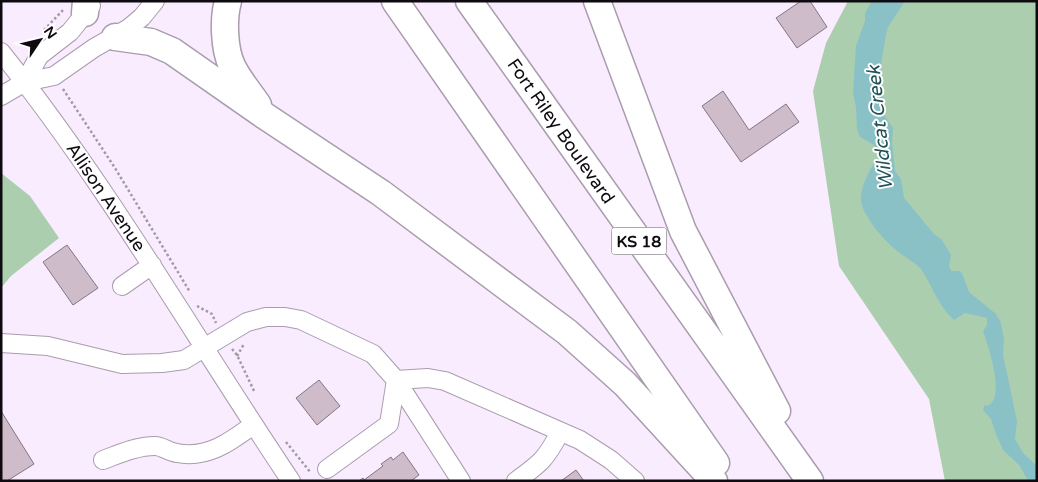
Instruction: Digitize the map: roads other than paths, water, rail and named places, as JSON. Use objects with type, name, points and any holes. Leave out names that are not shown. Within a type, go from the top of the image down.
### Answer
[{"type":"highway","points":[[228,1],[225,38],[231,66],[264,116]]},
{"type":"highway","points":[[395,1],[728,481]]},
{"type":"highway","name":"Fort Riley Boulevard","points":[[469,1],[811,481]]},
{"type":"highway","points":[[597,1],[683,231],[811,481]]},
{"type":"highway","points":[[115,37],[151,42],[172,51],[264,116],[381,193],[567,332],[625,384],[714,481]]},
{"type":"street","points":[[1,96],[25,82],[54,76],[94,48],[115,37],[142,17],[155,1]]},
{"type":"street","points":[[25,82],[39,56],[70,32],[84,5]]},
{"type":"street","name":"Allison Avenue","points":[[1,52],[101,187],[205,347],[253,425],[291,481]]},
{"type":"street","points":[[122,286],[152,265]]},
{"type":"street","points":[[1,343],[48,346],[122,364],[162,363],[184,360],[247,322],[266,317],[285,317],[301,320],[373,354],[396,380],[461,481]]},
{"type":"street","points":[[396,380],[428,378],[445,381],[580,440],[611,460],[635,481]]},
{"type":"street","points":[[320,472],[389,424],[396,380]]},
{"type":"street","points":[[103,460],[138,449],[156,446],[176,453],[193,455],[212,451],[228,443],[253,425]]},
{"type":"street","points":[[516,481],[538,466],[548,455],[560,432]]},
{"type":"water","name":"Wildcat Creek","points":[[872,1],[905,1],[888,27],[881,64],[884,115],[893,128],[892,142],[895,171],[901,179],[904,198],[934,234],[942,240],[951,255],[949,266],[951,271],[962,273],[969,292],[996,314],[1001,323],[1004,340],[1003,355],[1017,421],[1015,439],[1023,453],[1037,466],[1037,481],[1028,481],[1020,466],[1003,450],[991,419],[983,410],[985,405],[988,406],[993,401],[996,392],[994,370],[983,331],[987,325],[987,318],[965,313],[954,320],[942,307],[921,269],[882,237],[866,215],[863,207],[861,201],[862,189],[869,172],[878,159],[879,152],[874,145],[860,137],[857,129],[853,93],[856,46],[865,21],[865,13]]}]
